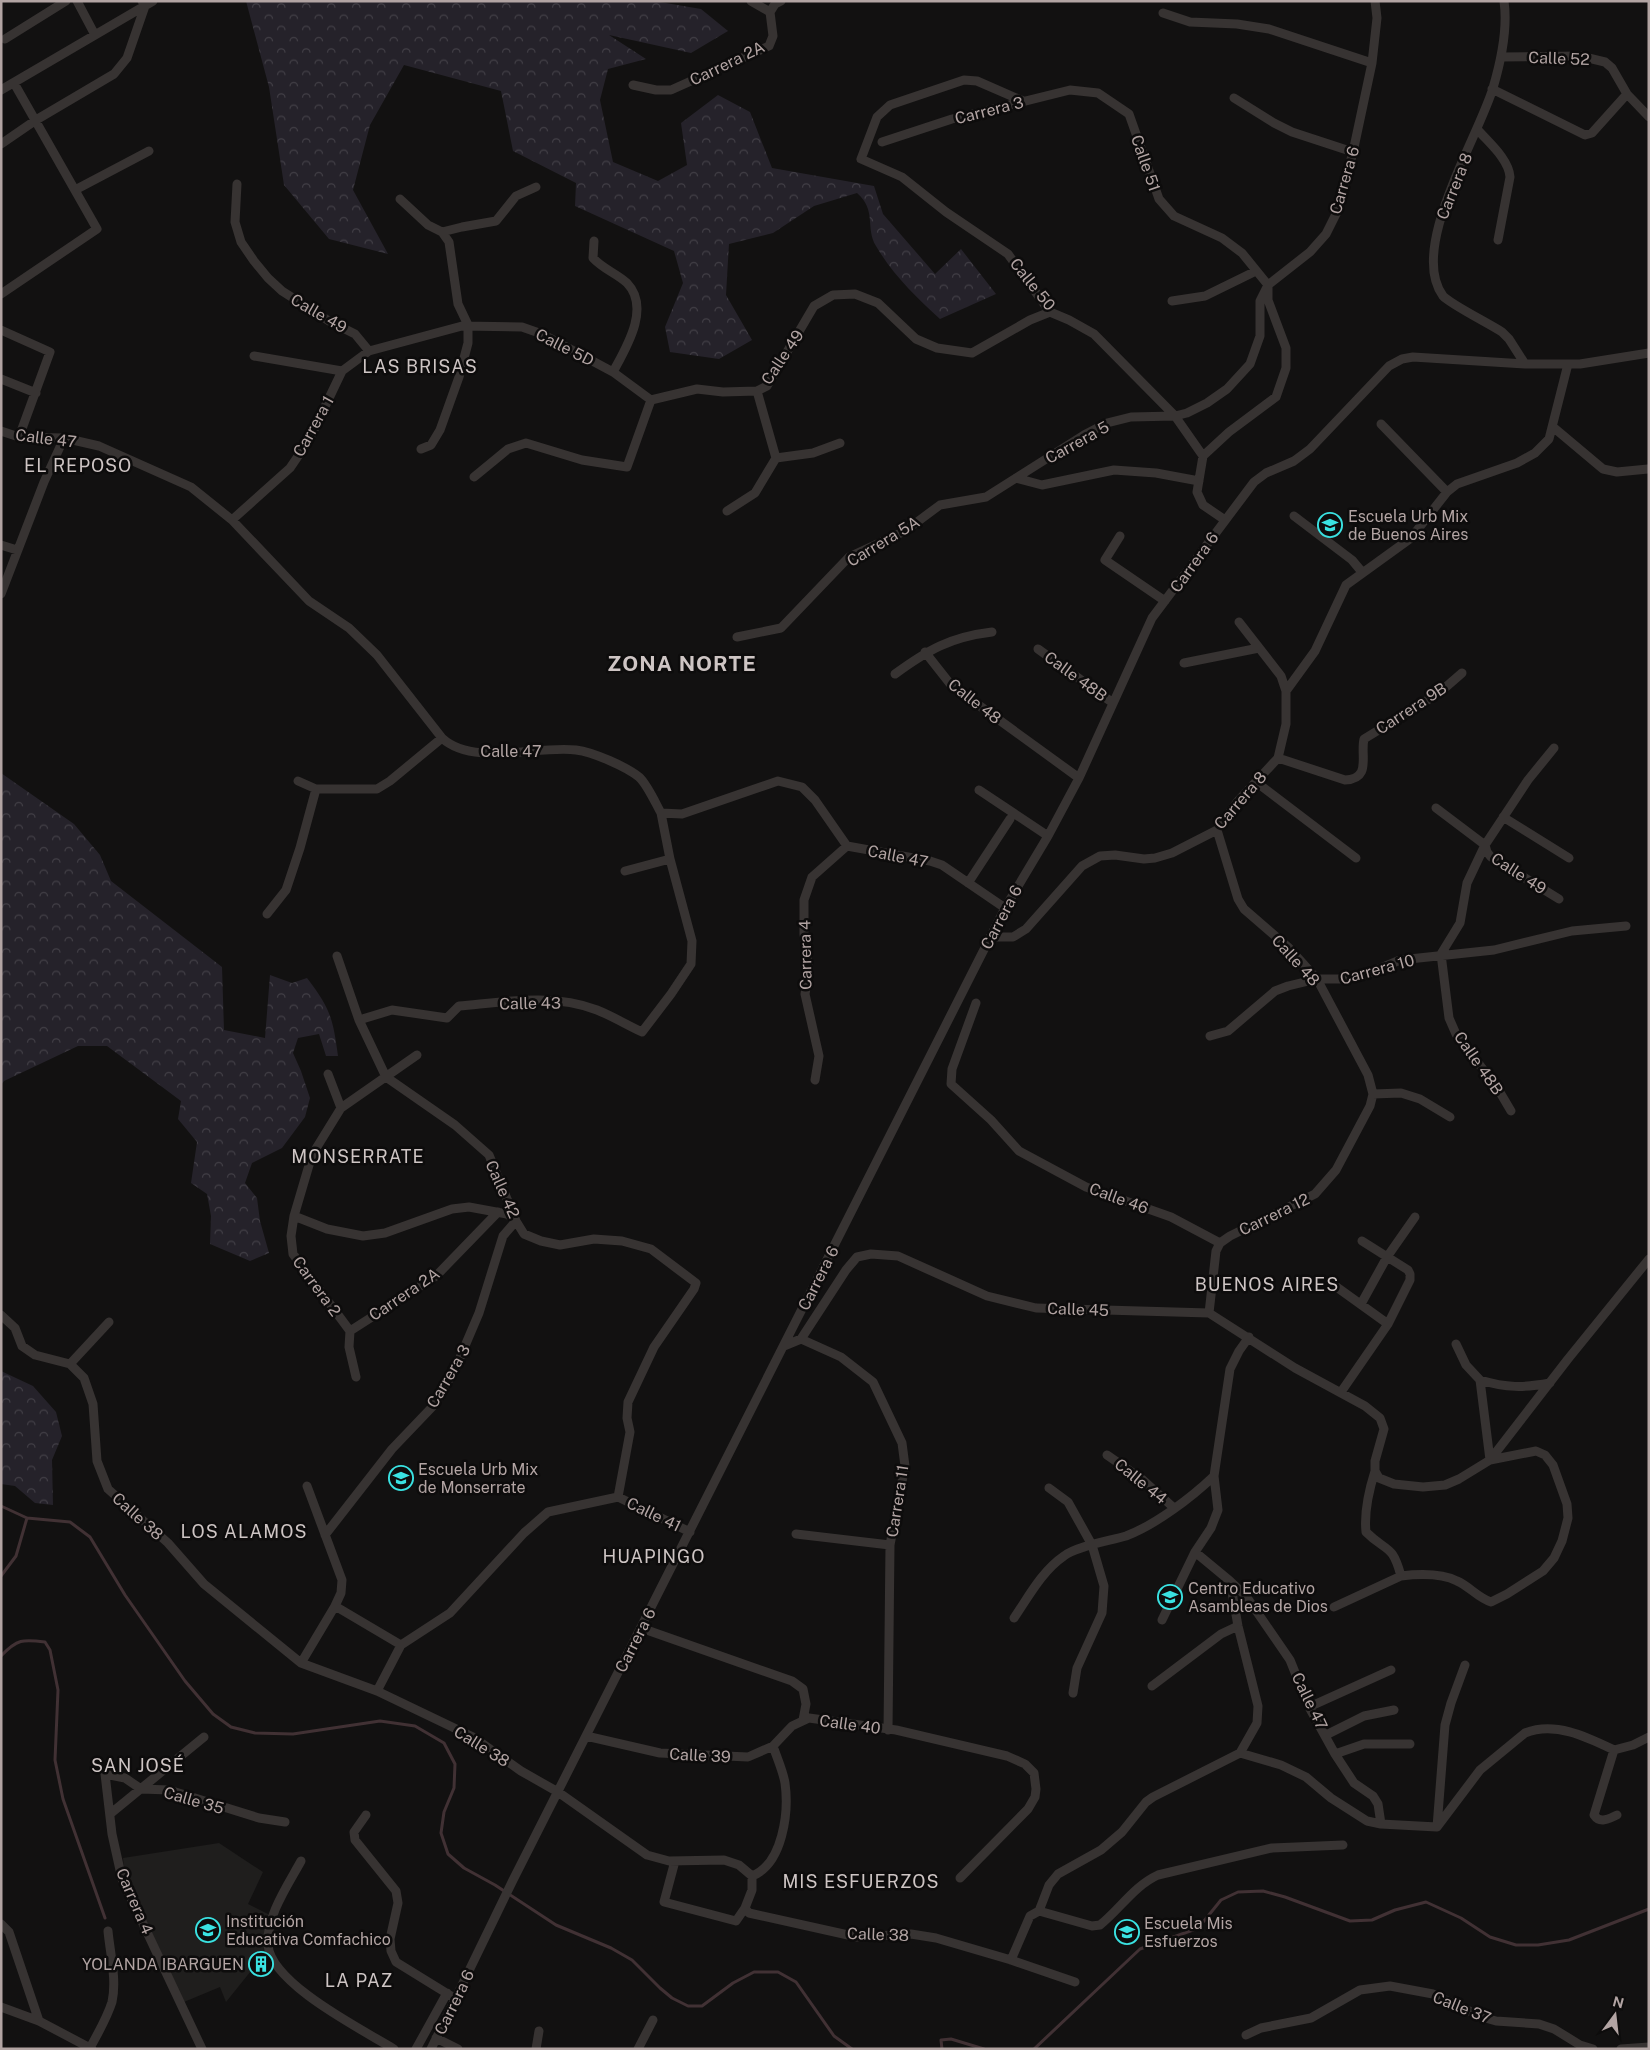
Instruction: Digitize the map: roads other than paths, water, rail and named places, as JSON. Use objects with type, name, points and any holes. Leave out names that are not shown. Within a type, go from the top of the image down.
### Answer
[{"type":"street","points":[[5,38],[66,1]]},
{"type":"street","points":[[77,1],[94,35]]},
{"type":"street","points":[[751,1],[770,12],[781,1]]},
{"type":"street","name":"Carrera 6","points":[[1268,285],[1310,252],[1326,234],[1337,212],[1353,152],[1372,63],[1377,18],[1374,1]]},
{"type":"street","name":"Carrera 8","points":[[1504,1],[1501,57],[1492,89],[1477,129],[1439,219],[1434,265],[1436,283],[1444,298],[1502,332],[1526,364]]},
{"type":"street","points":[[1,90],[147,3]]},
{"type":"street","points":[[1,144],[36,120],[114,74],[127,58],[147,3]]},
{"type":"street","name":"Carrera 2A","points":[[633,85],[656,90],[671,90],[769,46],[773,36],[770,12]]},
{"type":"street","points":[[1163,13],[1190,22],[1237,24],[1269,29],[1372,63]]},
{"type":"street","name":"Calle 52","points":[[1501,57],[1580,56],[1605,62],[1612,68],[1627,94],[1649,117]]},
{"type":"street","name":"Calle 50","points":[[1023,101],[977,81],[964,80],[890,105],[877,118],[861,159],[902,177],[946,212],[1008,254],[1050,312],[1070,320],[1094,334],[1175,416],[1203,456]]},
{"type":"street","points":[[1,294],[97,230],[14,83]]},
{"type":"street","points":[[1492,89],[1585,135],[1592,133],[1627,94]]},
{"type":"street","name":"Carrera 3","points":[[882,142],[952,119],[1070,90],[1098,93]]},
{"type":"street","name":"Calle 51","points":[[1098,93],[1129,114],[1159,199],[1174,216],[1222,238],[1242,253],[1268,285]]},
{"type":"street","points":[[1234,98],[1292,132],[1353,152]]},
{"type":"street","points":[[1477,129],[1506,163],[1510,177],[1498,240]]},
{"type":"street","points":[[76,190],[149,150]]},
{"type":"street","name":"Calle 49","points":[[237,184],[236,222],[241,242],[254,261],[282,291],[329,321],[355,334],[368,351]]},
{"type":"street","points":[[442,232],[496,221],[516,196],[536,187]]},
{"type":"street","points":[[400,199],[428,225],[442,232],[449,242],[458,304],[468,326],[468,343],[459,377],[440,430],[430,445],[421,448]]},
{"type":"street","points":[[594,241],[593,258],[600,266],[626,282],[633,291],[638,307],[630,339],[613,372]]},
{"type":"street","points":[[1172,301],[1205,296],[1256,271]]},
{"type":"street","points":[[1203,456],[1229,432],[1276,397],[1286,368],[1286,348],[1268,300],[1268,285]]},
{"type":"street","name":"Carrera 5","points":[[1016,478],[1084,435],[1107,423],[1131,417],[1175,416],[1187,413],[1227,389],[1250,364],[1260,336],[1260,301],[1268,285]]},
{"type":"street","name":"Calle 49","points":[[776,458],[758,391],[767,386],[814,306],[833,295],[855,294],[878,303],[916,339],[937,348],[972,353],[1030,320],[1050,312]]},
{"type":"street","points":[[368,351],[468,326]]},
{"type":"street","name":"Calle 5D","points":[[468,326],[522,327],[542,334],[613,372],[652,400]]},
{"type":"street","points":[[1,330],[50,352],[19,437]]},
{"type":"street","name":"Carrera 1","points":[[232,520],[290,468],[309,440],[342,371],[368,351]]},
{"type":"street","name":"Carrera 6","points":[[431,2049],[513,1880],[990,937],[1079,778],[1152,618],[1254,482],[1266,474],[1294,461],[1310,449],[1389,366],[1402,359],[1413,357],[1526,364],[1568,364],[1649,353]]},
{"type":"street","points":[[254,356],[342,371]]},
{"type":"street","points":[[1286,691],[1315,651],[1346,586],[1362,572],[1411,538],[1447,492],[1457,484],[1517,463],[1536,453],[1549,439],[1568,364]]},
{"type":"street","points":[[1,379],[36,393]]},
{"type":"street","points":[[474,477],[508,449],[526,443],[582,460],[627,467],[652,400],[697,388],[723,392],[758,391]]},
{"type":"street","points":[[1381,424],[1447,492]]},
{"type":"street","points":[[1553,426],[1603,469],[1617,472],[1648,469]]},
{"type":"street","name":"Calle 47","points":[[1,431],[19,437],[64,438],[99,446],[191,487],[232,520],[309,601],[349,628],[377,655],[450,746],[480,752],[577,750],[618,764],[641,778],[661,813],[682,814],[778,781],[802,787],[814,800],[847,846],[930,861],[942,866],[1005,908]]},
{"type":"street","points":[[1,594],[44,482],[64,438]]},
{"type":"street","points":[[727,510],[755,492],[776,458],[813,453],[840,443]]},
{"type":"street","name":"Carrera 6","points":[[1203,456],[1197,492],[1203,505],[1225,520]]},
{"type":"street","name":"Carrera 5","points":[[1016,478],[1042,484],[1114,470],[1156,473],[1199,481]]},
{"type":"street","name":"Carrera 5A","points":[[737,637],[780,628],[850,557],[905,531],[940,505],[986,497],[1016,478]]},
{"type":"street","points":[[1294,516],[1352,560],[1362,572]]},
{"type":"street","points":[[1120,536],[1105,560],[1165,601]]},
{"type":"street","points":[[1,545],[17,550]]},
{"type":"street","points":[[1239,622],[1281,676],[1286,691]]},
{"type":"street","points":[[895,674],[925,652],[967,635],[992,632]]},
{"type":"street","points":[[1184,663],[1259,648]]},
{"type":"street","name":"Calle 48B","points":[[1038,649],[1114,703]]},
{"type":"street","name":"Calle 48","points":[[925,652],[951,685],[1079,778]]},
{"type":"street","name":"Carrera 9B","points":[[1278,758],[1345,780],[1354,780],[1358,777],[1365,761],[1364,739],[1439,693],[1462,673]]},
{"type":"street","name":"Carrera 8","points":[[990,937],[1013,938],[1026,929],[1082,866],[1100,856],[1114,855],[1144,859],[1155,858],[1172,853],[1217,830],[1237,802],[1278,758],[1286,724],[1286,691]]},
{"type":"street","points":[[298,781],[316,789],[377,788],[390,781],[442,738]]},
{"type":"street","points":[[1441,954],[1460,923],[1467,882],[1485,845],[1528,780],[1554,748]]},
{"type":"street","points":[[1256,782],[1356,858]]},
{"type":"street","points":[[267,914],[286,890],[316,789]]},
{"type":"street","points":[[979,790],[1048,836]]},
{"type":"street","name":"Calle 49","points":[[1436,808],[1485,845],[1491,857],[1559,898]]},
{"type":"street","points":[[625,870],[670,859],[661,813]]},
{"type":"street","points":[[1503,817],[1569,858]]},
{"type":"street","points":[[968,883],[1010,819]]},
{"type":"street","name":"Calle 48","points":[[1217,830],[1238,899],[1244,909],[1289,948],[1318,979],[1368,1075],[1373,1094]]},
{"type":"street","name":"Carrera 4","points":[[814,1080],[819,1056],[805,994],[809,969],[804,934],[804,900],[812,877],[847,846]]},
{"type":"street","name":"Calle 43","points":[[359,1020],[392,1010],[447,1018],[459,1006],[542,999],[567,1002],[596,1010],[642,1032],[691,964],[692,941],[670,859]]},
{"type":"street","name":"Carrera 10","points":[[1210,1036],[1228,1030],[1275,992],[1288,986],[1318,979],[1348,979],[1362,976],[1400,960],[1441,954],[1494,950],[1572,931],[1626,926]]},
{"type":"street","name":"Calle 48B","points":[[1441,954],[1449,1018],[1456,1034],[1498,1088],[1511,1111]]},
{"type":"street","name":"Calle 42","points":[[337,956],[359,1020],[386,1077],[455,1125],[489,1155],[516,1221],[524,1234],[541,1241],[560,1245],[594,1238],[622,1241],[652,1250],[696,1283],[694,1289],[654,1348],[628,1402],[627,1418],[630,1432],[618,1497]]},
{"type":"street","name":"Calle 46","points":[[976,1003],[952,1069],[951,1084],[958,1092],[991,1120],[1019,1150],[1086,1187],[1171,1217],[1220,1243]]},
{"type":"street","name":"Carrera 2","points":[[356,1377],[349,1347],[350,1331],[293,1254],[291,1236],[294,1216],[312,1155],[341,1108],[417,1054]]},
{"type":"street","points":[[328,1074],[341,1108]]},
{"type":"street","points":[[1373,1094],[1401,1093],[1420,1099],[1450,1117]]},
{"type":"street","name":"Carrera 12","points":[[1210,1313],[1216,1251],[1220,1243],[1230,1236],[1314,1194],[1336,1170],[1370,1106],[1373,1094]]},
{"type":"street","points":[[294,1216],[327,1229],[363,1236],[385,1233],[452,1209],[470,1207],[507,1214],[516,1221]]},
{"type":"street","name":"Carrera 2A","points":[[350,1331],[436,1276],[498,1212]]},
{"type":"street","points":[[1361,1304],[1387,1257],[1415,1217]]},
{"type":"street","name":"Carrera 3","points":[[326,1535],[392,1449],[435,1404],[456,1367],[476,1321],[503,1236],[516,1221]]},
{"type":"street","points":[[1341,1392],[1388,1324],[1411,1278],[1408,1270],[1362,1241]]},
{"type":"street","name":"Calle 45","points":[[801,1339],[846,1270],[858,1257],[871,1254],[898,1256],[987,1296],[1036,1308],[1210,1313],[1295,1368],[1365,1406],[1380,1418],[1384,1428],[1375,1461],[1375,1471]]},
{"type":"street","points":[[1490,1460],[1649,1259]]},
{"type":"street","points":[[1331,1283],[1388,1324]]},
{"type":"street","points":[[1,1315],[15,1328],[22,1346],[35,1354],[70,1364],[108,1322]]},
{"type":"street","points":[[1162,1620],[1195,1552],[1211,1528],[1218,1510],[1214,1476],[1230,1369],[1249,1337]]},
{"type":"street","points":[[784,1346],[801,1339]]},
{"type":"street","name":"Carrera 11","points":[[801,1339],[841,1357],[873,1382],[902,1443],[905,1466],[890,1545],[888,1730]]},
{"type":"street","points":[[1456,1344],[1466,1365],[1480,1380],[1500,1386],[1524,1388],[1550,1383]]},
{"type":"street","name":"Calle 38","points":[[70,1364],[84,1378],[92,1404],[97,1461],[108,1489],[168,1543],[204,1584],[301,1663],[377,1691],[473,1736],[521,1771],[558,1792],[647,1856],[674,1861],[724,1860],[739,1865],[752,1876]]},
{"type":"street","points":[[1480,1380],[1490,1460]]},
{"type":"street","points":[[1334,1607],[1401,1576],[1432,1576],[1457,1580],[1491,1602],[1543,1571],[1554,1558],[1562,1541],[1568,1518],[1567,1504],[1553,1464],[1545,1455],[1536,1451],[1490,1460],[1459,1479],[1445,1485],[1423,1487],[1394,1484],[1379,1478],[1375,1471]]},
{"type":"street","name":"Calle 44","points":[[1107,1455],[1143,1480],[1174,1508]]},
{"type":"street","points":[[1375,1471],[1369,1496],[1365,1524],[1366,1532],[1390,1549],[1396,1559],[1401,1576]]},
{"type":"street","points":[[1014,1618],[1046,1572],[1065,1554],[1128,1535],[1196,1493],[1214,1476]]},
{"type":"street","points":[[301,1663],[335,1606],[341,1593],[342,1580],[307,1486]]},
{"type":"street","points":[[1048,1488],[1068,1502],[1092,1545],[1104,1586],[1102,1613],[1077,1668],[1073,1693]]},
{"type":"street","points":[[377,1691],[400,1645],[450,1613],[524,1533],[548,1512],[618,1497]]},
{"type":"street","name":"Calle 41","points":[[618,1497],[690,1532]]},
{"type":"street","points":[[796,1534],[890,1545]]},
{"type":"street","name":"Calle 47","points":[[1195,1552],[1246,1596],[1290,1660],[1309,1707],[1335,1754],[1354,1783],[1373,1796],[1378,1804],[1380,1824]]},
{"type":"street","points":[[1010,1960],[1030,1916],[1039,1911],[1049,1885],[1058,1874],[1101,1850],[1122,1832],[1146,1802],[1153,1797],[1240,1753],[1258,1723],[1258,1706],[1238,1626],[1230,1581]]},
{"type":"street","points":[[335,1606],[400,1645]]},
{"type":"street","points":[[1152,1686],[1221,1634],[1238,1626]]},
{"type":"street","name":"Calle 40","points":[[641,1628],[792,1681],[803,1689],[806,1704],[803,1720],[809,1718],[888,1730],[1007,1756],[1025,1764],[1034,1773],[1035,1797],[1028,1809],[960,1878]]},
{"type":"street","points":[[1437,1827],[1445,1725],[1465,1665]]},
{"type":"street","points":[[1309,1707],[1391,1670]]},
{"type":"street","points":[[1326,1735],[1364,1716],[1394,1710]]},
{"type":"street","name":"Calle 39","points":[[586,1736],[660,1753],[748,1757],[773,1746],[792,1726],[803,1720]]},
{"type":"street","points":[[1437,1827],[1480,1770],[1525,1733],[1550,1728],[1584,1735],[1614,1750],[1634,1745],[1649,1737]]},
{"type":"street","points":[[110,1814],[204,1737]]},
{"type":"street","points":[[1335,1754],[1364,1744],[1410,1744]]},
{"type":"street","points":[[674,1861],[664,1902],[736,1922],[745,1908],[752,1890],[752,1876],[761,1872],[775,1852],[785,1826],[784,1783],[773,1746]]},
{"type":"street","points":[[1614,1750],[1594,1815],[1598,1820],[1602,1821],[1617,1815]]},
{"type":"street","points":[[1240,1753],[1281,1765],[1306,1777],[1331,1798],[1367,1821],[1380,1824],[1437,1827]]},
{"type":"street","name":"Carrera 4","points":[[105,1774],[112,1834],[122,1879],[202,2049]]},
{"type":"street","name":"Calle 35","points":[[105,1774],[125,1778],[141,1789],[169,1790],[258,1818],[285,1822]]},
{"type":"street","points":[[366,1815],[354,1832],[355,1840],[396,1891],[398,1903],[390,1939],[391,1951],[396,1962],[456,1998]]},
{"type":"street","points":[[1039,1911],[1092,1926],[1100,1925],[1138,1888],[1158,1875],[1272,1848],[1342,1845]]},
{"type":"street","points":[[301,1861],[276,1909],[268,1945],[273,1960],[284,1976],[328,2010],[394,2049]]},
{"type":"street","name":"Calle 38","points":[[745,1908],[750,1913],[857,1937],[911,1934],[936,1938],[1075,1982]]},
{"type":"street","points":[[1,1924],[9,1932],[39,2022]]},
{"type":"street","points":[[1,2007],[39,2022],[91,2048],[106,2019],[112,2000],[113,1976],[108,1931]]},
{"type":"street","name":"Calle 37","points":[[1246,2035],[1261,2028],[1311,2018],[1360,1990],[1390,1986],[1432,1994],[1482,2017],[1496,2021],[1539,2024],[1580,2045],[1592,2049]]},
{"type":"street","points":[[416,2049],[447,1993]]},
{"type":"street","points":[[638,2049],[652,2020]]},
{"type":"street","points":[[536,2049],[539,2031]]},
{"type":"street","points":[[436,2038],[458,2049]]},
{"type":"street","points":[[1621,2049],[1649,2047]]},
{"type":"waterway","points":[[1,1506],[27,1518],[70,1522],[90,1537],[125,1595],[185,1681],[213,1714],[231,1727],[255,1733],[293,1734],[380,1721],[415,1726],[444,1743],[455,1764],[454,1788],[444,1812],[441,1833],[448,1854],[464,1868],[495,1885],[556,1925],[611,1948],[632,1960],[672,1998],[688,2006],[702,2006],[733,1983],[754,1972],[778,1972],[796,1982],[834,2036],[852,2049]]},
{"type":"waterway","points":[[1,1576],[16,1556],[27,1518]]},
{"type":"waterway","points":[[1,1656],[16,1643],[26,1641],[45,1642],[50,1650],[58,1690],[55,1760],[63,1799],[105,1918]]},
{"type":"waterway","points":[[1034,2049],[1140,1949],[1193,1930],[1204,1921],[1221,1900],[1238,1892],[1263,1891],[1350,1921],[1372,1920],[1395,1910],[1426,1902],[1461,1918],[1490,1937],[1516,1945],[1538,1945],[1569,1940],[1649,1909]]},
{"type":"waterway","points":[[942,2049],[941,2040],[951,2039],[984,2049]]},
{"type":"place","name":"Escuela Urb Mix de Buenos Aires","points":[[1330,525]]},
{"type":"place","name":"Escuela Urb Mix de Monserrate","points":[[401,1478]]},
{"type":"place","name":"Centro Educativo Asambleas de Dios","points":[[1170,1597]]},
{"type":"place","name":"Institución Educativa Comfachico","points":[[208,1930]]},
{"type":"place","name":"Escuela Mis Esfuerzos","points":[[1127,1932]]},
{"type":"place","name":"YOLANDA IBARGUEN","points":[[261,1964]]},
{"type":"district","name":"LAS BRISAS","points":[[420,367]]},
{"type":"district","name":"EL REPOSO","points":[[78,466]]},
{"type":"district","name":"ZONA NORTE","points":[[682,664]]},
{"type":"district","name":"MONSERRATE","points":[[358,1157]]},
{"type":"district","name":"BUENOS AIRES","points":[[1267,1285]]},
{"type":"district","name":"LOS ALAMOS","points":[[244,1532]]},
{"type":"district","name":"HUAPINGO","points":[[654,1557]]},
{"type":"district","name":"SAN JOSÉ","points":[[138,1766]]},
{"type":"district","name":"MIS ESFUERZOS","points":[[861,1882]]},
{"type":"district","name":"LA PAZ","points":[[359,1981]]}]
